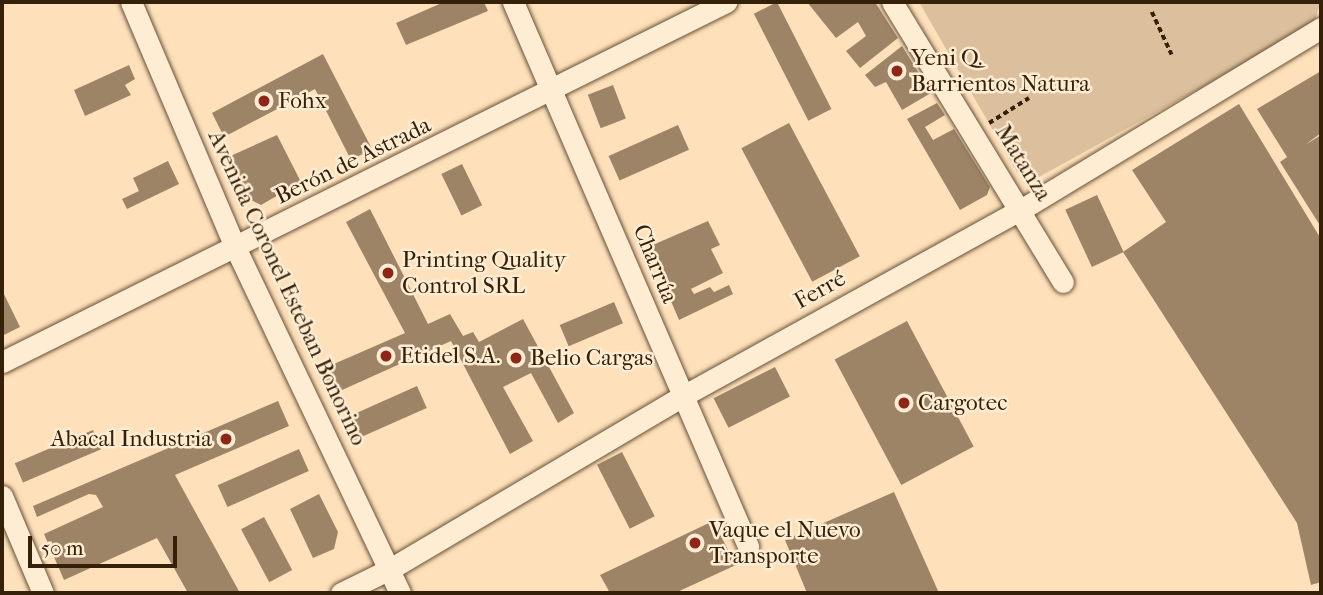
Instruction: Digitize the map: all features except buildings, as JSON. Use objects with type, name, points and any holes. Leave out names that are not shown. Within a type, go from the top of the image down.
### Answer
[{"type":"street","name":"Avenida Coronel Esteban Bonorino","points":[[131,2],[236,249],[400,593]]},
{"type":"street","name":"Charrúa","points":[[513,2],[555,90],[681,397],[748,546]]},
{"type":"street","name":"Berón de Astrada","points":[[2,362],[236,249],[726,2]]},
{"type":"street","name":"Matanza","points":[[892,2],[1022,209],[1063,282]]},
{"type":"street","name":"Ferré","points":[[341,593],[390,569],[681,397],[1022,209],[1321,28]]},
{"type":"street","points":[[2,495],[43,593]]},
{"type":"path","points":[[1152,12],[1172,55]]},
{"type":"path","points":[[989,123],[1029,98]]},
{"type":"shaded area","points":[[919,2],[1320,4],[1313,26],[1039,177],[1017,172]]},
{"type":"place","name":"Yeni Q. Barrientos Natura","points":[[897,71]]},
{"type":"place","name":"Fohx","points":[[264,101]]},
{"type":"place","name":"Printing Quality Control SRL","points":[[388,273]]},
{"type":"place","name":"Etidel S.A.","points":[[386,356]]},
{"type":"place","name":"Belio Cargas","points":[[516,358]]},
{"type":"place","name":"Cargotec","points":[[904,403]]},
{"type":"place","name":"Abacal Industria","points":[[226,439]]},
{"type":"place","name":"Vaque el Nuevo Transporte","points":[[695,543]]}]
